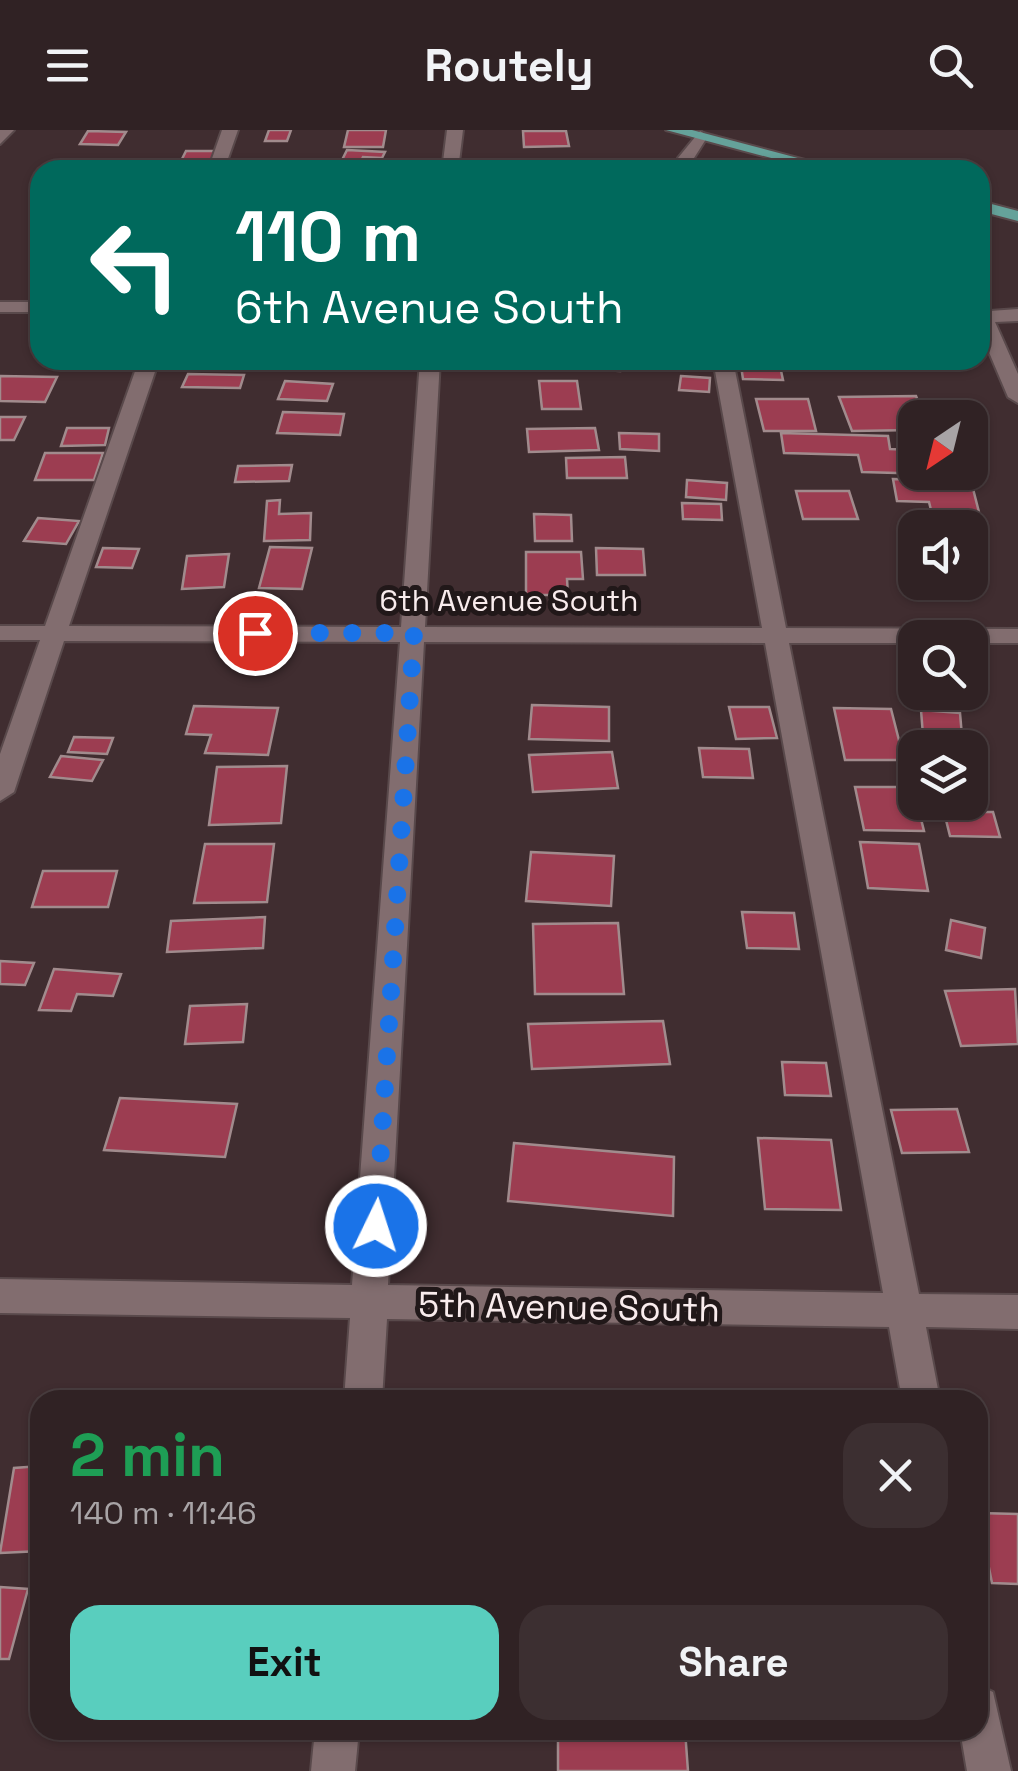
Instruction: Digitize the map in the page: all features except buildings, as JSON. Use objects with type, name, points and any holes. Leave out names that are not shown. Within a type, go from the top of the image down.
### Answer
[{"type":"main road","points":[[674,130],[795,160]]},
{"type":"main road","points":[[990,209],[1018,216]]},
{"type":"street","points":[[0,139],[6,130]]},
{"type":"street","points":[[220,160],[230,130]]},
{"type":"street","points":[[451,160],[455,130]]},
{"type":"street","points":[[686,160],[700,136]]},
{"type":"street","points":[[0,307],[30,308]]},
{"type":"street","points":[[990,314],[1018,316]]},
{"type":"street","points":[[990,334],[1018,396]]},
{"type":"street","points":[[0,792],[146,370]]},
{"type":"street","points":[[364,1390],[429,370]]},
{"type":"street","points":[[726,370],[919,1390]]},
{"type":"street","name":"6th Avenue South","points":[[0,633],[1018,636]]},
{"type":"street","name":"5th Avenue South","points":[[0,1296],[1018,1312]]},
{"type":"street","points":[[333,1771],[335,1740]]},
{"type":"street","points":[[984,1740],[989,1771]]},
{"type":"route","points":[[255,633],[414,633],[376,1226]]}]
